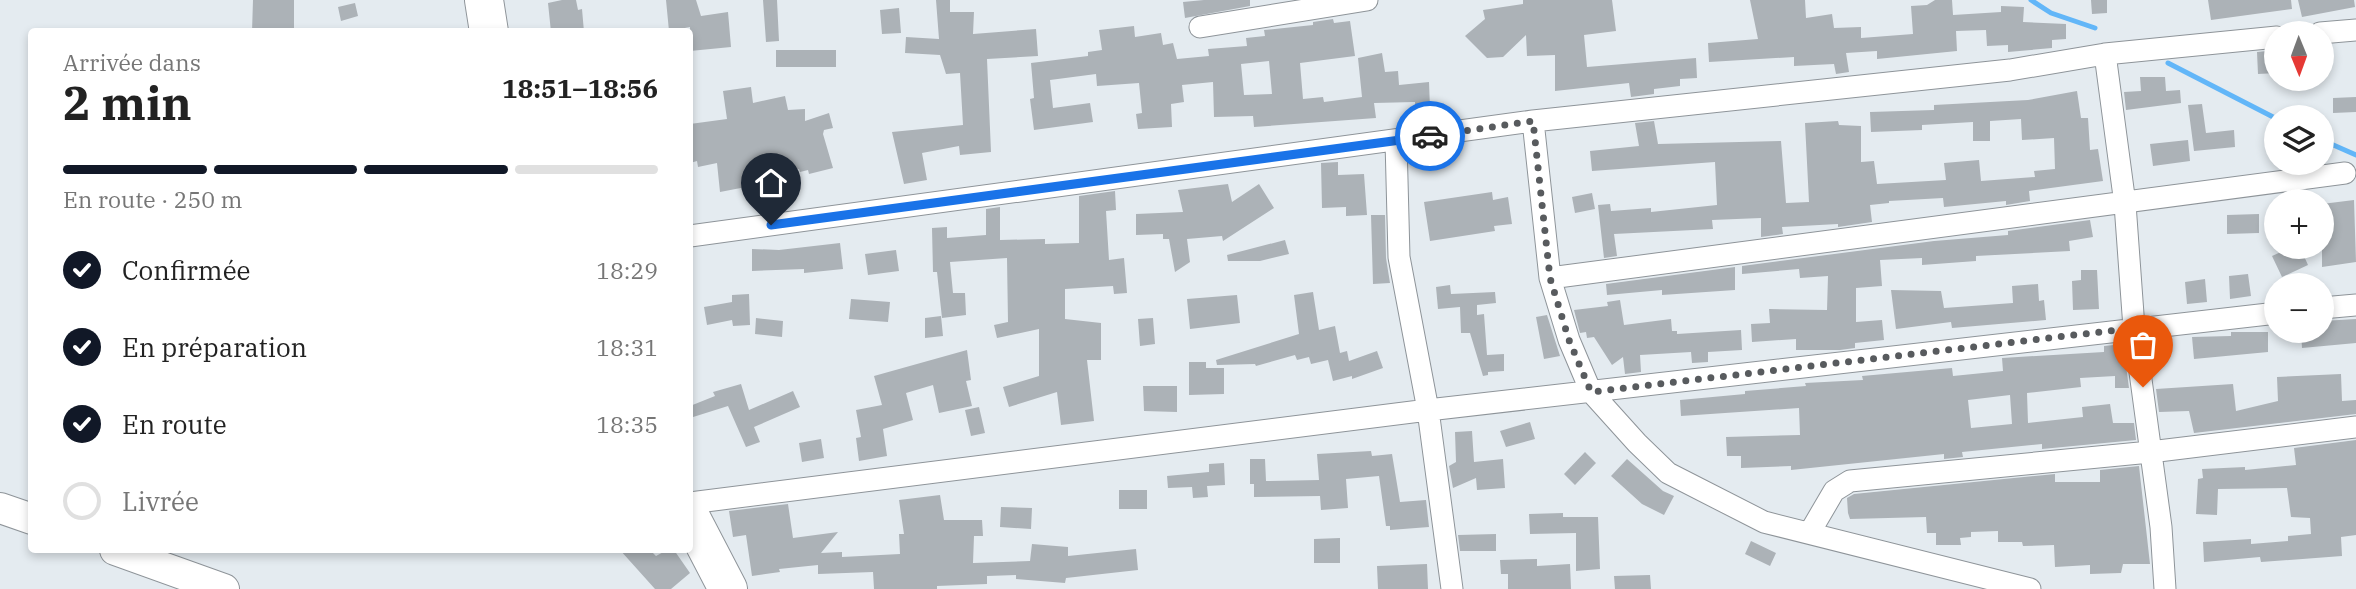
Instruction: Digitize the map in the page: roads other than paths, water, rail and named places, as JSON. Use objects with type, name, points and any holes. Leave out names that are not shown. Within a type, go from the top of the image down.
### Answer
[{"type":"highway","points":[[693,522],[729,589]]},
{"type":"street","points":[[1200,27],[1367,0]]},
{"type":"street","points":[[2334,32],[2356,30]]},
{"type":"street","points":[[693,236],[1533,121],[2010,70],[2105,54],[2264,38]]},
{"type":"street","points":[[2105,54],[2125,204],[2134,328],[2161,527],[2165,589]]},
{"type":"street","points":[[1533,121],[1550,278],[1569,340],[1591,392],[1668,473],[1764,522],[2030,589]]},
{"type":"street","points":[[1396,141],[1399,257],[1428,410],[1452,589]]},
{"type":"street","points":[[1550,278],[2345,173]]},
{"type":"street","points":[[2334,307],[2356,305]]},
{"type":"street","points":[[693,503],[1428,410],[2264,314]]},
{"type":"street","points":[[1810,532],[1834,491],[1850,481],[2150,452],[2356,427]]},
{"type":"street","points":[[0,508],[28,518]]},
{"type":"street","points":[[123,553],[224,589]]},
{"type":"waterway","points":[[2031,0],[2051,13],[2095,28]]},
{"type":"waterway","points":[[2168,63],[2264,112]]},
{"type":"waterway","points":[[2334,145],[2356,155]]}]
